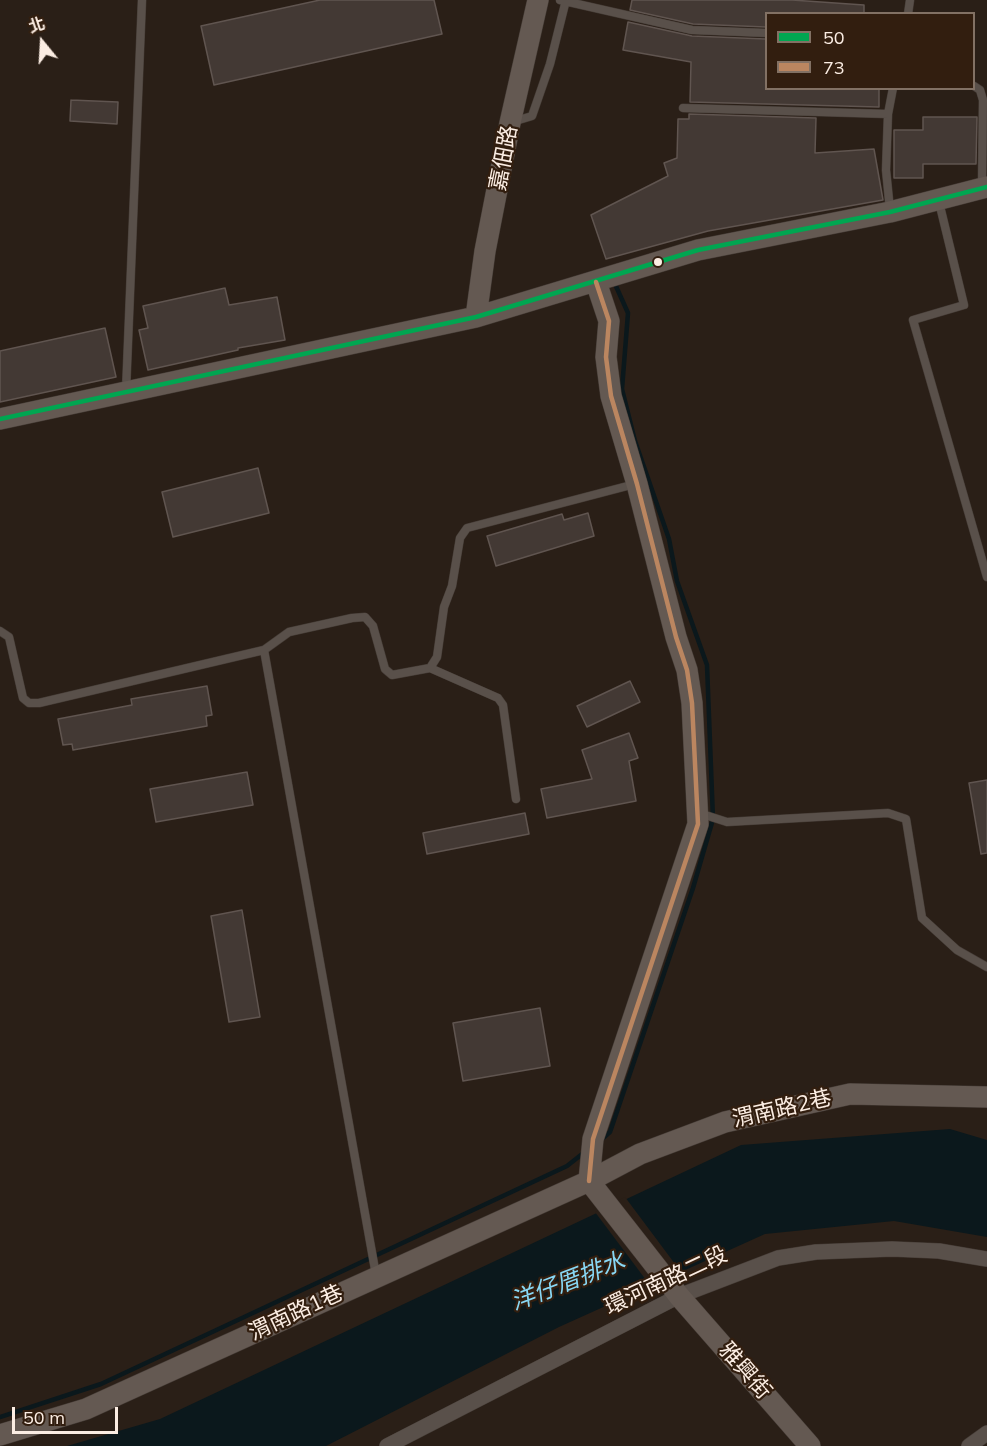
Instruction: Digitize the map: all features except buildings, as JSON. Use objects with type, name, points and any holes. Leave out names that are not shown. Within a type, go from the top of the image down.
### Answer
[{"type":"street","name":"嘉佃路","points":[[476,317],[485,251],[510,123],[538,0]]},
{"type":"street","points":[[0,419],[476,317],[698,250],[890,212],[984,188]]},
{"type":"street","points":[[589,1181],[593,1138],[698,824],[692,703],[687,670],[611,396],[606,357],[609,321],[596,282]]},
{"type":"street","name":"渭南路2巷","points":[[589,1181],[640,1154],[725,1122],[850,1094],[987,1097]]},
{"type":"street","name":"渭南路1巷","points":[[0,1435],[86,1409],[589,1181]]},
{"type":"street","name":"雅興街","points":[[589,1181],[680,1296],[810,1446]]},
{"type":"street","name":"環河南路二段","points":[[387,1446],[680,1296],[778,1258],[816,1252],[892,1249],[939,1251],[987,1259]]},
{"type":"street","points":[[969,1446],[987,1433]]},
{"type":"lane","points":[[126,392],[142,0]]},
{"type":"lane","points":[[560,0],[692,30],[765,33]]},
{"type":"lane","points":[[510,123],[532,116],[550,64],[566,0]]},
{"type":"lane","points":[[975,87],[980,90],[983,100],[984,188]]},
{"type":"lane","points":[[890,212],[886,170],[888,114],[893,90]]},
{"type":"lane","points":[[683,108],[888,114]]},
{"type":"lane","points":[[939,201],[964,304],[913,320],[986,572]]},
{"type":"lane","points":[[430,668],[437,657],[444,607],[452,586],[460,538],[467,528],[637,484]]},
{"type":"lane","points":[[0,631],[9,637],[23,698],[29,703],[39,703],[264,650],[289,632],[365,617],[373,626],[385,669],[392,675],[430,668],[498,698],[503,705],[516,799]]},
{"type":"lane","points":[[264,650],[376,1277]]},
{"type":"lane","points":[[697,813],[727,822],[888,813],[906,819],[922,918],[957,950],[987,967]]},
{"type":"water","name":"洋仔厝排水","points":[[950,1129],[987,1140],[987,1237],[894,1221],[765,1234],[559,1327],[326,1446],[67,1446],[160,1419],[741,1145]]},
{"type":"pier","points":[[625,1197],[678,1268],[652,1288],[595,1212]]},
{"type":"waterway","points":[[602,1139],[610,1132],[693,888],[713,819],[707,665],[677,581],[669,539],[635,441],[622,389],[628,313],[615,284]]},
{"type":"waterway","points":[[0,1417],[101,1384],[567,1166],[586,1151]]},
{"type":"transit line","name":"50","points":[[0,419],[476,317],[698,250],[890,212],[987,187]]},
{"type":"transit line","name":"73","points":[[589,1181],[593,1139],[698,824],[692,703],[687,670],[611,396],[606,357],[609,321],[596,282]]}]
